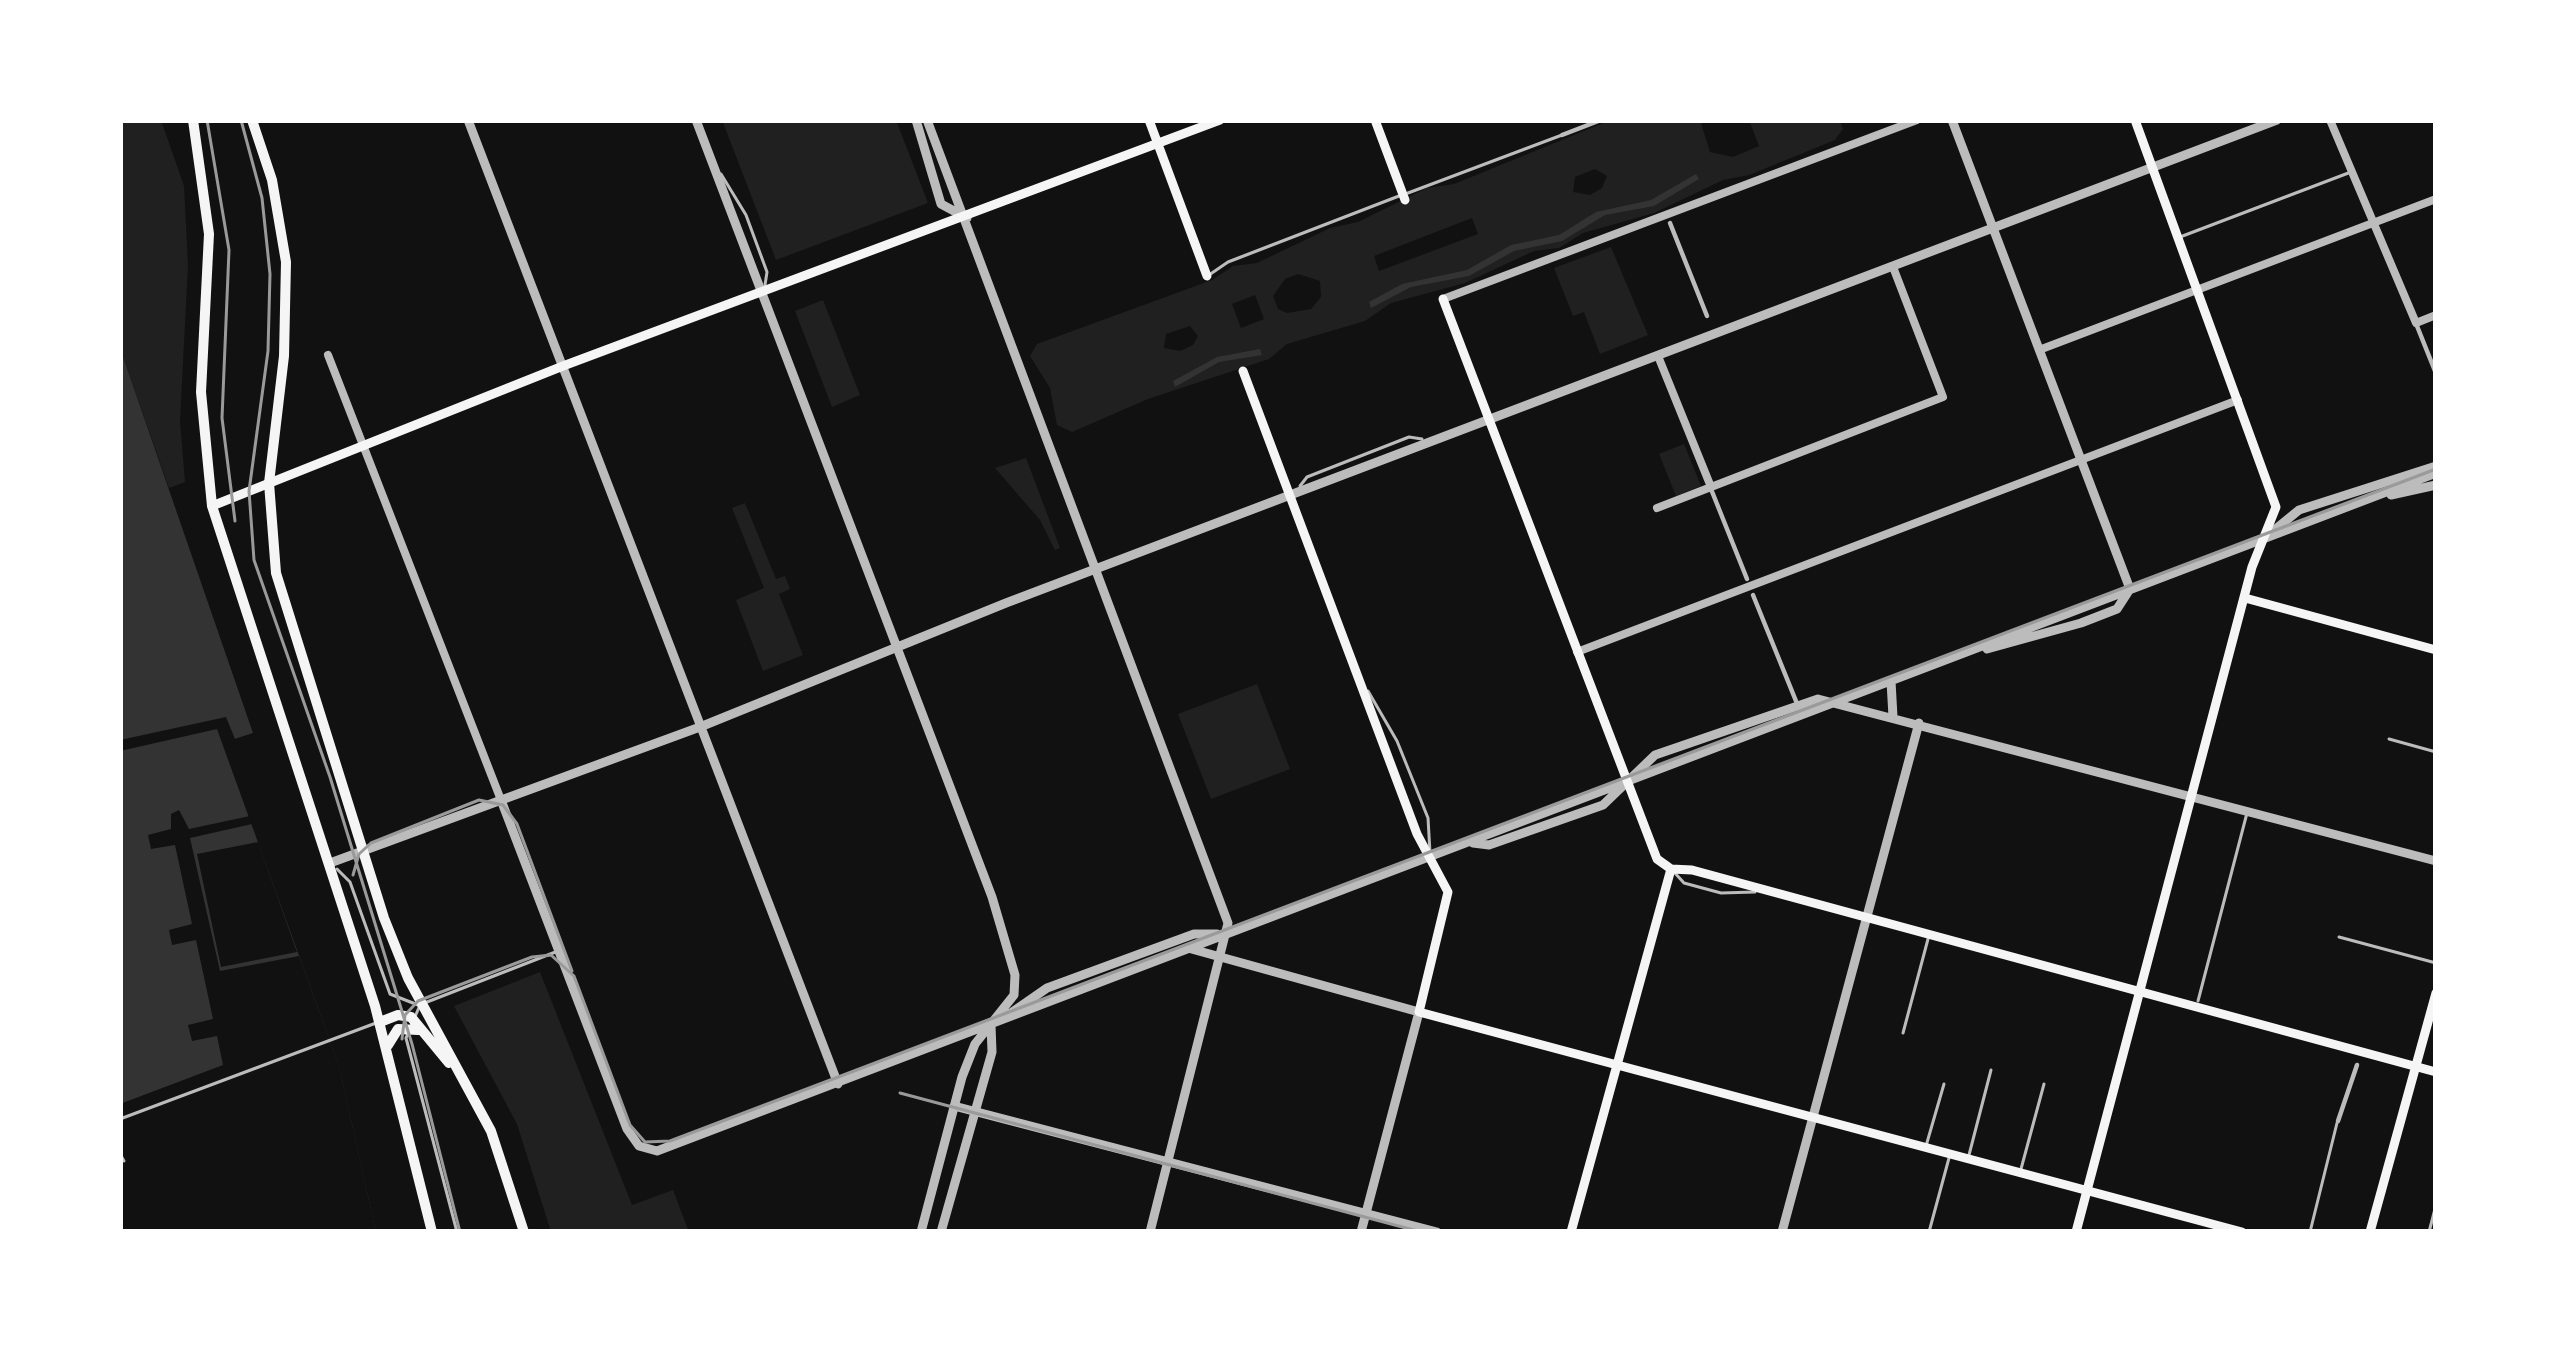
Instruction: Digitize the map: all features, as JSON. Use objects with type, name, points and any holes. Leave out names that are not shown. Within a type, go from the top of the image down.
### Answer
[{"type":"main road","points":[[193,120],[209,234],[201,392],[212,506],[380,1022],[432,1232]]},
{"type":"main road","points":[[252,120],[275,193],[286,262],[284,356],[269,483],[279,586],[390,934],[501,1155],[524,1232]]},
{"type":"main road","points":[[1148,120],[1208,276]]},
{"type":"main road","points":[[212,506],[562,366],[763,295],[1220,120]]},
{"type":"main road","points":[[1375,120],[1404,198]]},
{"type":"main road","points":[[2076,1232],[2245,598],[2276,507],[2135,120]]},
{"type":"main road","points":[[1443,299],[1650,848],[1671,869],[2436,1072]]},
{"type":"main road","points":[[1243,371],[1417,834],[1449,900],[1419,1012],[2242,1232]]},
{"type":"main road","points":[[2245,598],[2436,650]]},
{"type":"main road","points":[[1571,1232],[1671,869]]},
{"type":"main road","points":[[2370,1232],[2436,993]]},
{"type":"main road","points":[[380,1022],[398,1015],[409,1022],[463,1078]]},
{"type":"main road","points":[[388,1051],[393,1033],[409,1022]]},
{"type":"street","points":[[468,120],[838,1084]]},
{"type":"street","points":[[696,120],[742,252],[763,295],[992,897],[1015,975],[1014,994],[975,1044],[922,1232]]},
{"type":"street","points":[[916,120],[941,204],[967,218]]},
{"type":"street","points":[[927,120],[967,218],[1042,435],[1224,906],[1228,933],[1150,1232]]},
{"type":"street","points":[[1562,135],[1601,120]]},
{"type":"street","points":[[1443,299],[1917,120]]},
{"type":"street","points":[[1952,120],[2130,590]]},
{"type":"street","points":[[330,862],[700,727],[896,646],[2277,120]]},
{"type":"street","points":[[2330,120],[2435,371]]},
{"type":"street","points":[[2039,350],[2436,199]]},
{"type":"street","points":[[1670,223],[1707,316]]},
{"type":"street","points":[[1657,508],[1943,397],[1893,267]]},
{"type":"street","points":[[2416,323],[2436,315]]},
{"type":"street","points":[[328,356],[367,446],[627,1129],[650,1150],[671,1148],[1468,842],[1489,845],[1603,805],[1655,755],[1798,706],[1836,701],[2436,861]]},
{"type":"street","points":[[1658,356],[1747,579]]},
{"type":"street","points":[[1576,652],[2238,400]]},
{"type":"street","points":[[2263,538],[2300,510],[2436,469]]},
{"type":"street","points":[[1625,782],[2436,469]]},
{"type":"street","points":[[2351,505],[2436,485]]},
{"type":"street","points":[[1754,595],[1798,706]]},
{"type":"street","points":[[1891,681],[1892,717]]},
{"type":"street","points":[[1782,1232],[1919,724]]},
{"type":"street","points":[[992,1025],[1047,988],[1194,934],[1228,933]]},
{"type":"street","points":[[1188,948],[1419,1012],[1361,1232]]},
{"type":"street","points":[[941,1232],[992,1052],[992,1025]]},
{"type":"street","points":[[2338,1121],[2357,1065]]},
{"type":"street","points":[[954,1106],[1437,1232]]},
{"type":"lane","points":[[1208,276],[1228,262],[1562,135]]},
{"type":"lane","points":[[712,164],[746,215],[767,272],[763,295]]},
{"type":"lane","points":[[2179,238],[2350,172]]},
{"type":"lane","points":[[1012,354],[1028,351]]},
{"type":"lane","points":[[1042,435],[1056,429]]},
{"type":"lane","points":[[2389,740],[2436,752]]},
{"type":"lane","points":[[2196,1009],[2248,811]]},
{"type":"lane","points":[[330,862],[350,882],[390,994],[408,1005],[422,1004],[560,950]]},
{"type":"lane","points":[[1903,1034],[1929,937]]},
{"type":"lane","points":[[2339,937],[2436,963]]},
{"type":"lane","points":[[422,1004],[409,1022],[408,1045],[457,1232]]},
{"type":"lane","points":[[120,1118],[380,1022]]},
{"type":"lane","points":[[1968,1159],[1991,1070]]},
{"type":"lane","points":[[1926,1148],[1944,1084]]},
{"type":"lane","points":[[2020,1173],[2044,1084]]},
{"type":"lane","points":[[2310,1232],[2338,1121]]},
{"type":"lane","points":[[120,1154],[124,1161]]},
{"type":"lane","points":[[1929,1232],[1950,1154]]},
{"type":"lane","points":[[2429,1232],[2436,1204]]},
{"type":"shaded area","points":[[120,120],[161,120],[184,186],[188,265],[180,421],[185,482],[169,488],[120,348]]},
{"type":"shaded area","points":[[722,120],[896,120],[928,203],[776,260]]},
{"type":"shaded area","points":[[1611,120],[1700,120],[1710,152],[1733,157],[1759,146],[1749,120],[1840,120],[1843,129],[1835,140],[1749,175],[1723,180],[1654,213],[1583,233],[1559,248],[1534,251],[1465,283],[1391,303],[1365,321],[1287,344],[1269,359],[1148,399],[1072,432],[1057,425],[1050,388],[1030,356],[1037,344],[1212,280],[1233,266],[1257,263],[1427,188],[1454,184]],"holes":[[[1595,169],[1607,176],[1602,188],[1590,195],[1573,192],[1575,177]],[[1472,218],[1478,234],[1379,271],[1374,256]],[[1298,274],[1320,281],[1321,297],[1311,309],[1287,313],[1278,309],[1273,296],[1285,279]],[[1255,295],[1264,319],[1241,328],[1232,304]],[[1190,326],[1198,336],[1193,345],[1180,351],[1164,348],[1166,334]]]},
{"type":"shaded area","points":[[1696,174],[1699,179],[1654,206],[1605,215],[1562,241],[1514,251],[1469,276],[1411,287],[1371,308],[1369,302],[1402,284],[1467,270],[1511,245],[1559,235],[1596,212],[1651,200]]},
{"type":"shaded area","points":[[1611,247],[1648,335],[1600,354],[1584,312],[1573,316],[1554,268]]},
{"type":"shaded area","points":[[823,300],[860,395],[832,407],[795,311]]},
{"type":"shaded area","points":[[120,348],[253,733],[222,743],[339,1066],[376,1232],[120,1232]]},
{"type":"shaded area","points":[[1260,349],[1262,355],[1219,362],[1175,387],[1173,381],[1217,357]]},
{"type":"shaded area","points":[[1684,444],[1701,486],[1676,496],[1659,454]]},
{"type":"shaded area","points":[[1026,458],[1060,548],[1055,550],[1040,520],[995,468]]},
{"type":"shaded area","points":[[745,503],[776,579],[785,576],[790,589],[779,594],[803,655],[763,671],[736,600],[764,588],[732,508]]},
{"type":"shaded area","points":[[1257,684],[1290,769],[1211,799],[1178,714]]},
{"type":"shaded area","points":[[540,972],[632,1205],[673,1190],[689,1232],[551,1232],[517,1124],[454,1006]]},
{"type":"pier","points":[[226,717],[235,739],[222,743],[217,729],[120,751],[120,740]]},
{"type":"pier","points":[[179,810],[189,829],[250,816],[252,824],[190,838],[220,971],[299,956],[339,1066],[376,1232],[120,1232],[120,1104],[223,1065],[217,1036],[192,1041],[188,1025],[213,1019],[196,940],[172,945],[169,930],[192,924],[175,845],[151,849],[148,835],[171,829],[171,814]]},
{"type":"pier","points":[[258,842],[297,952],[221,967],[197,854]]},
{"type":"tram line","points":[[207,120],[229,250],[222,418],[235,521]]},
{"type":"tram line","points":[[241,120],[262,198],[270,274],[268,351],[249,491],[254,560],[330,777],[412,1044],[460,1232]]},
{"type":"tram line","points":[[402,1039],[405,1015],[418,1001],[532,957],[551,955],[574,976],[630,1125],[645,1142],[670,1141],[2436,469]]},
{"type":"tram line","points":[[353,875],[359,854],[371,843],[479,800],[503,805],[517,824],[572,971]]},
{"type":"tram line","points":[[900,1093],[1421,1232]]}]
